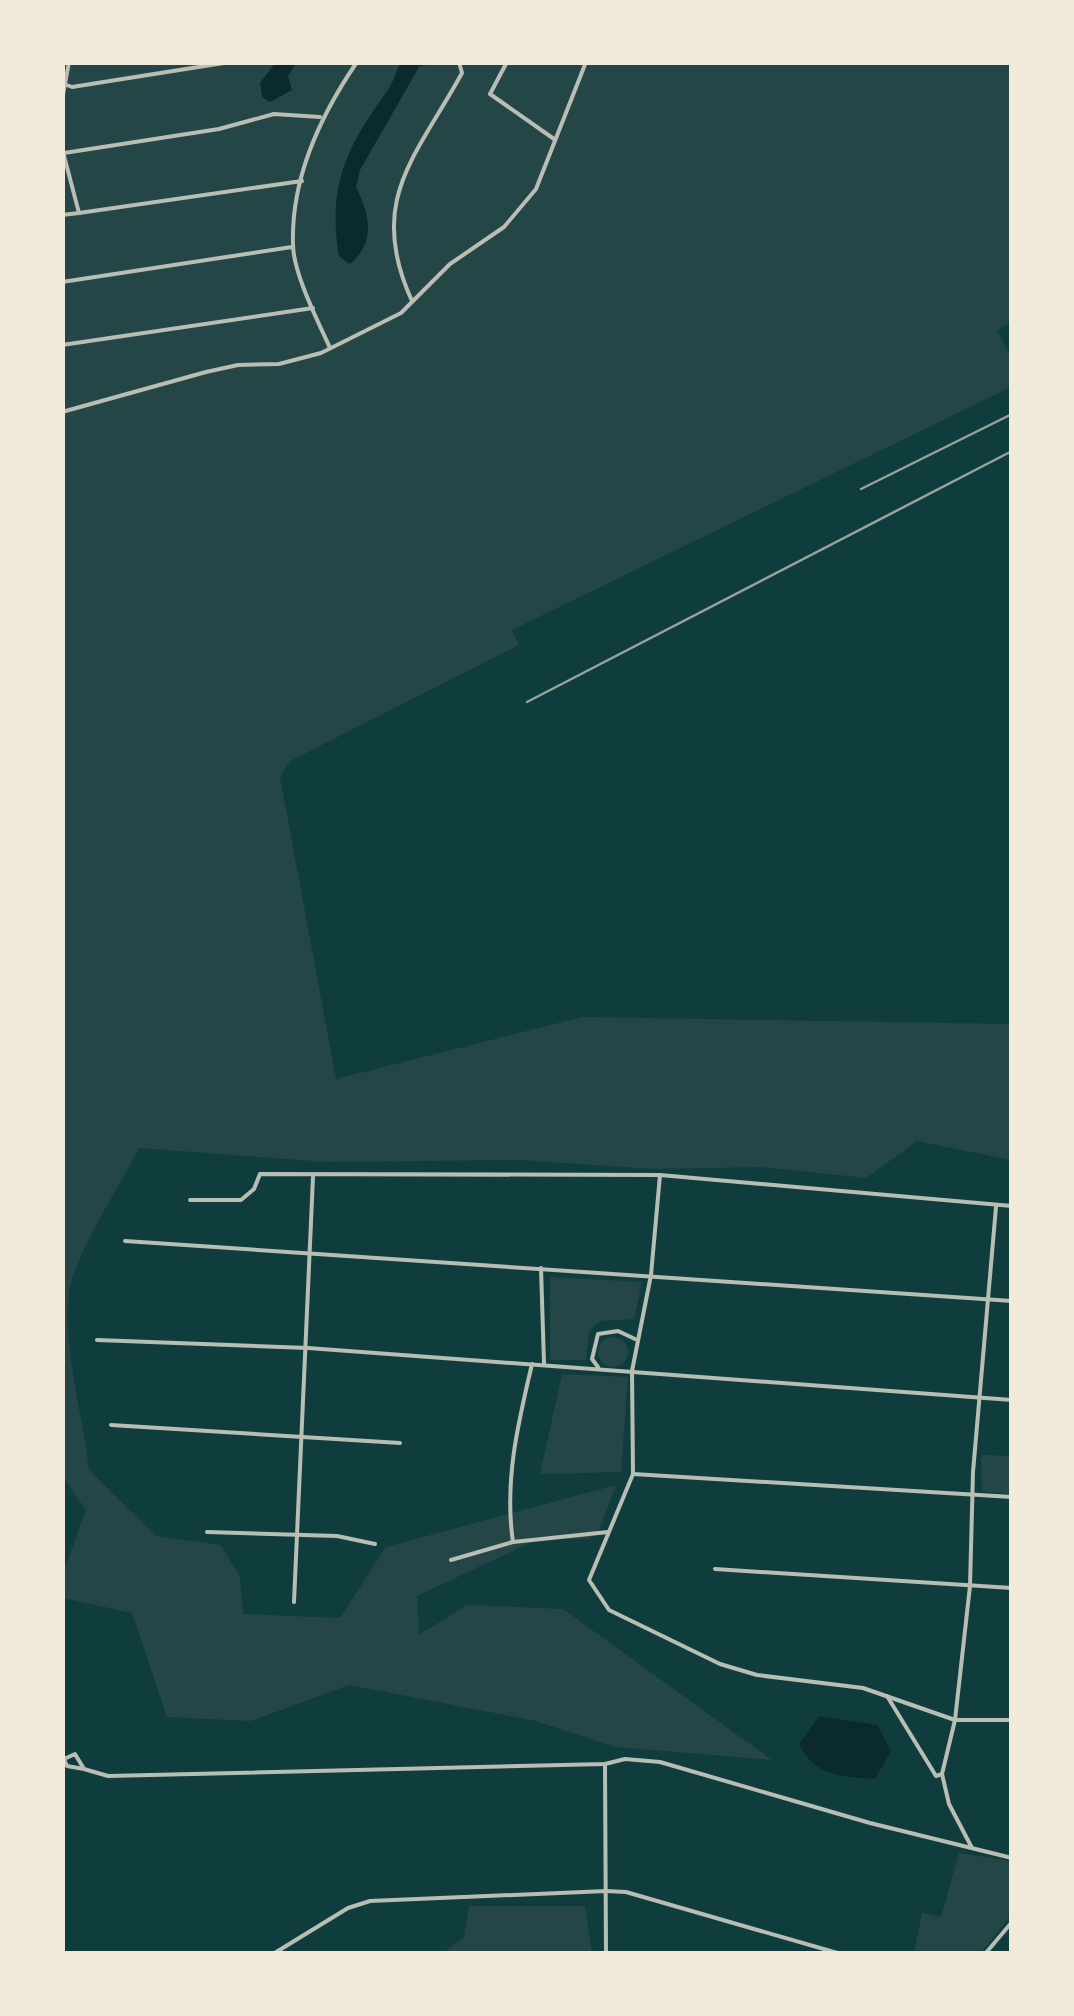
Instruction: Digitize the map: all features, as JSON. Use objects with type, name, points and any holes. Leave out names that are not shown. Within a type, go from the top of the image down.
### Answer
[{"type":"street","points":[[62,100],[68,62]]},
{"type":"street","points":[[64,84],[72,87],[230,62]]},
{"type":"street","points":[[330,348],[292,246],[308,150],[322,117],[357,62]]},
{"type":"street","points":[[412,301],[394,259],[395,194],[462,73],[459,62]]},
{"type":"street","points":[[507,62],[490,94],[554,139]]},
{"type":"street","points":[[62,412],[206,372],[238,365],[280,364],[374,330],[412,301],[450,264],[504,228],[536,189],[586,62]]},
{"type":"street","points":[[79,213],[63,150],[219,129],[274,114],[322,117]]},
{"type":"street","points":[[62,215],[302,181]]},
{"type":"street","points":[[62,282],[292,246]]},
{"type":"street","points":[[62,346],[313,308]]},
{"type":"street","points":[[190,1200],[241,1200],[254,1189],[260,1174],[660,1176],[802,1185],[1012,1206]]},
{"type":"street","points":[[294,1602],[313,1176]]},
{"type":"street","points":[[660,1176],[651,1275],[635,1339],[632,1370],[632,1474],[589,1580],[610,1610],[720,1664],[757,1675],[863,1688],[954,1720],[1012,1720]]},
{"type":"street","points":[[972,1849],[950,1804],[942,1774],[954,1720],[970,1586],[972,1495],[996,1207]]},
{"type":"street","points":[[125,1241],[1012,1301]]},
{"type":"street","points":[[542,1268],[544,1364]]},
{"type":"street","points":[[600,1369],[592,1358],[598,1334],[618,1331],[635,1339]]},
{"type":"street","points":[[97,1340],[308,1348],[1012,1400]]},
{"type":"street","points":[[513,1542],[507,1502],[515,1478],[513,1440],[532,1364]]},
{"type":"street","points":[[110,1424],[400,1443]]},
{"type":"street","points":[[632,1474],[1012,1497]]},
{"type":"street","points":[[207,1532],[297,1534],[375,1544]]},
{"type":"street","points":[[451,1560],[513,1542],[608,1532]]},
{"type":"street","points":[[715,1569],[1012,1588]]},
{"type":"street","points":[[888,1696],[936,1776],[942,1774]]},
{"type":"street","points":[[84,1768],[108,1776],[606,1764],[625,1759],[660,1762],[1012,1858]]},
{"type":"street","points":[[606,1764],[606,1954]]},
{"type":"street","points":[[273,1954],[348,1908],[370,1901],[606,1891],[626,1892],[841,1954]]},
{"type":"street","points":[[985,1954],[1012,1922]]},
{"type":"shaded area","points":[[62,63],[1011,63],[1011,322],[997,330],[1011,357],[1011,387],[512,630],[519,645],[290,761],[280,777],[336,1079],[583,1017],[1011,1024],[1011,1160],[917,1141],[866,1178],[761,1167],[653,1169],[522,1160],[327,1162],[139,1148],[85,1247],[68,1299],[69,1347],[89,1470],[156,1536],[221,1545],[240,1577],[243,1614],[340,1618],[386,1547],[616,1485],[598,1533],[589,1539],[538,1539],[417,1596],[419,1635],[467,1605],[563,1609],[772,1760],[615,1747],[536,1721],[349,1685],[251,1721],[167,1717],[132,1613],[63,1598],[63,1573],[86,1510],[62,1476]]},
{"type":"shaded area","points":[[275,63],[296,63],[288,76],[292,90],[270,102],[262,97],[260,83]]},
{"type":"shaded area","points":[[401,63],[432,63],[419,67],[360,170],[356,187],[365,208],[367,237],[350,264],[339,256],[338,187],[351,148]]},
{"type":"shaded area","points":[[550,1277],[642,1282],[634,1319],[601,1321],[589,1330],[586,1360],[550,1360]]},
{"type":"shaded area","points":[[613,1337],[627,1346],[628,1352],[619,1366],[613,1367],[599,1358],[598,1352],[607,1338]]},
{"type":"shaded area","points":[[562,1374],[628,1377],[621,1472],[540,1474]]},
{"type":"shaded area","points":[[981,1455],[1011,1456],[1009,1494],[982,1491]]},
{"type":"shaded area","points":[[819,1716],[877,1725],[891,1751],[875,1779],[831,1773],[813,1763],[799,1744]]},
{"type":"shaded area","points":[[959,1853],[1011,1861],[1011,1915],[981,1953],[914,1953],[922,1913],[941,1917]]},
{"type":"shaded area","points":[[469,1906],[585,1906],[592,1953],[448,1953],[447,1949],[464,1938]]},
{"type":"railway","points":[[861,489],[1012,414]]},
{"type":"railway","points":[[527,702],[1012,451]]}]
